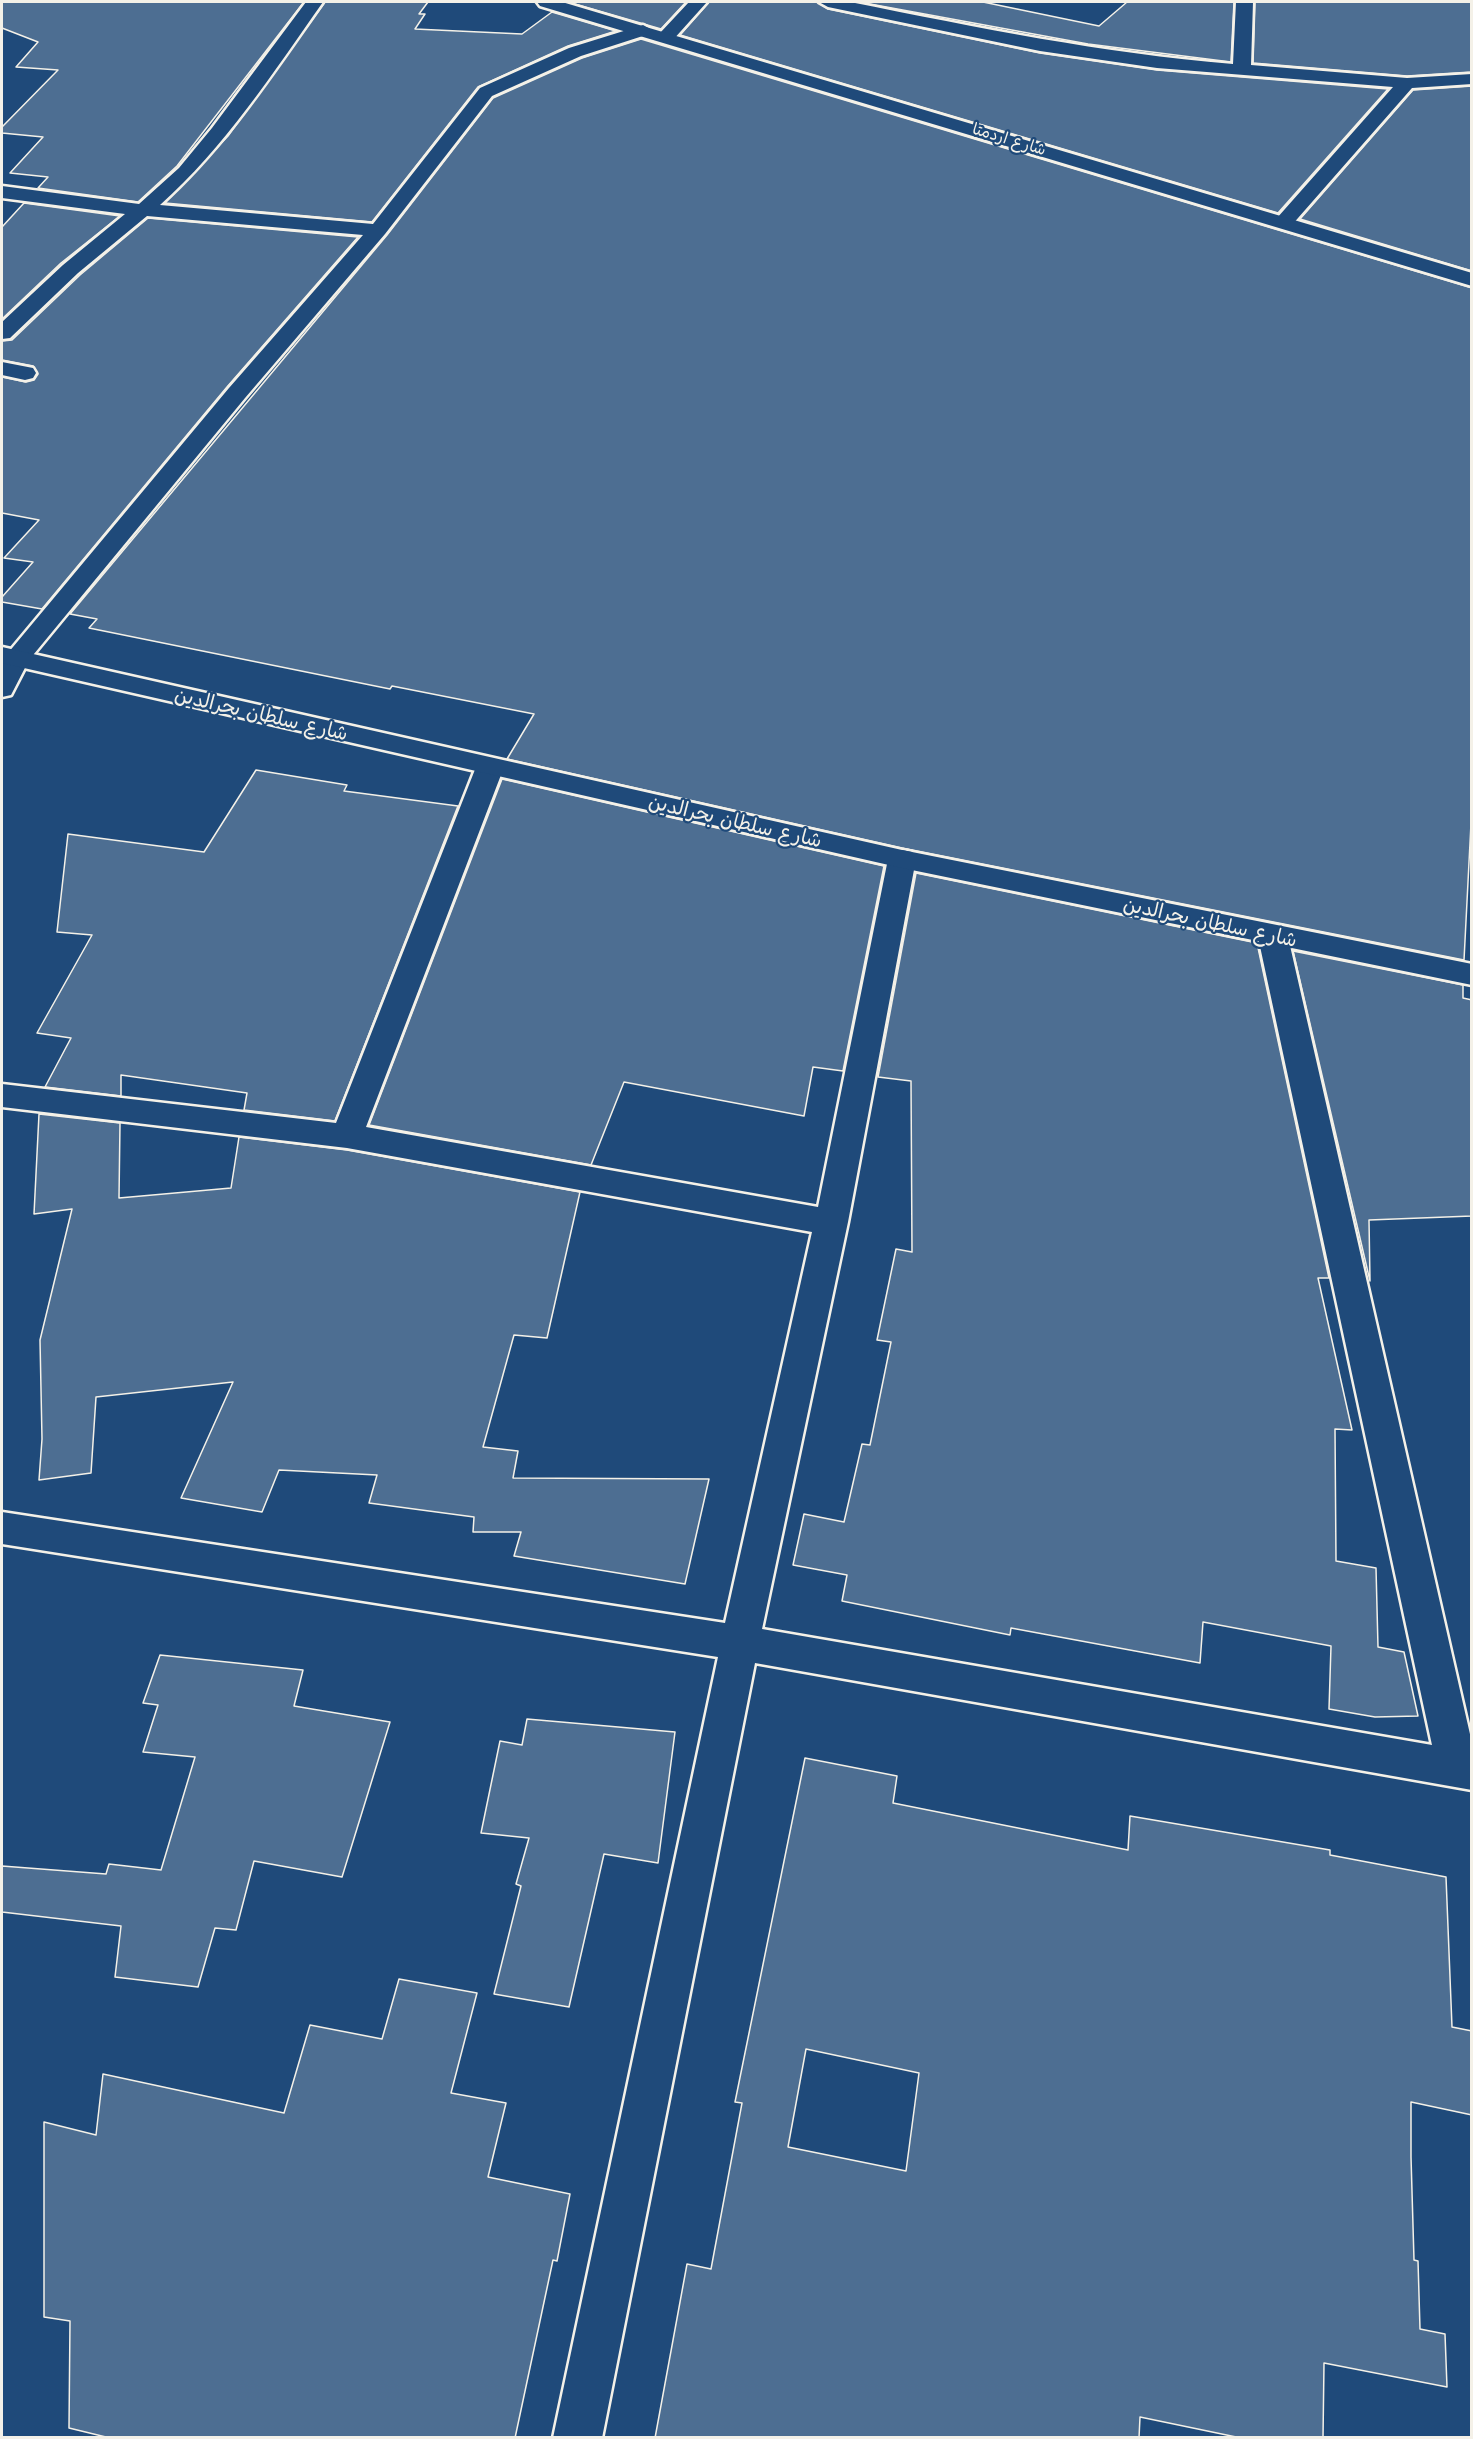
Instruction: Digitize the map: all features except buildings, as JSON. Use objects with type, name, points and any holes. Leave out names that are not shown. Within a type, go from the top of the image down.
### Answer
[{"type":"street","points":[[2,333],[55,280],[103,239],[143,210],[186,172],[219,132],[314,2]]},
{"type":"street","name":"شارع اردمتا","points":[[546,2],[1472,280]]},
{"type":"street","points":[[666,37],[698,2]]},
{"type":"street","points":[[828,2],[1040,46],[1157,63],[1407,82],[1472,79]]},
{"type":"street","points":[[1242,70],[1245,2]]},
{"type":"street","points":[[2,689],[10,656],[378,230],[486,92],[546,63],[643,30]]},
{"type":"street","points":[[1284,222],[1407,82]]},
{"type":"street","points":[[2,192],[143,210],[378,230]]},
{"type":"street","points":[[2,369],[25,373]]},
{"type":"street","name":"شارع سلطان بحرالدين","points":[[10,656],[490,768],[902,859],[1274,937],[1472,975]]},
{"type":"street","points":[[347,1136],[490,768]]},
{"type":"street","points":[[577,2438],[740,1643],[831,1222],[902,859]]},
{"type":"street","points":[[2,1528],[740,1643],[1464,1769],[1274,937]]},
{"type":"street","points":[[2,1096],[347,1136],[831,1222]]}]
